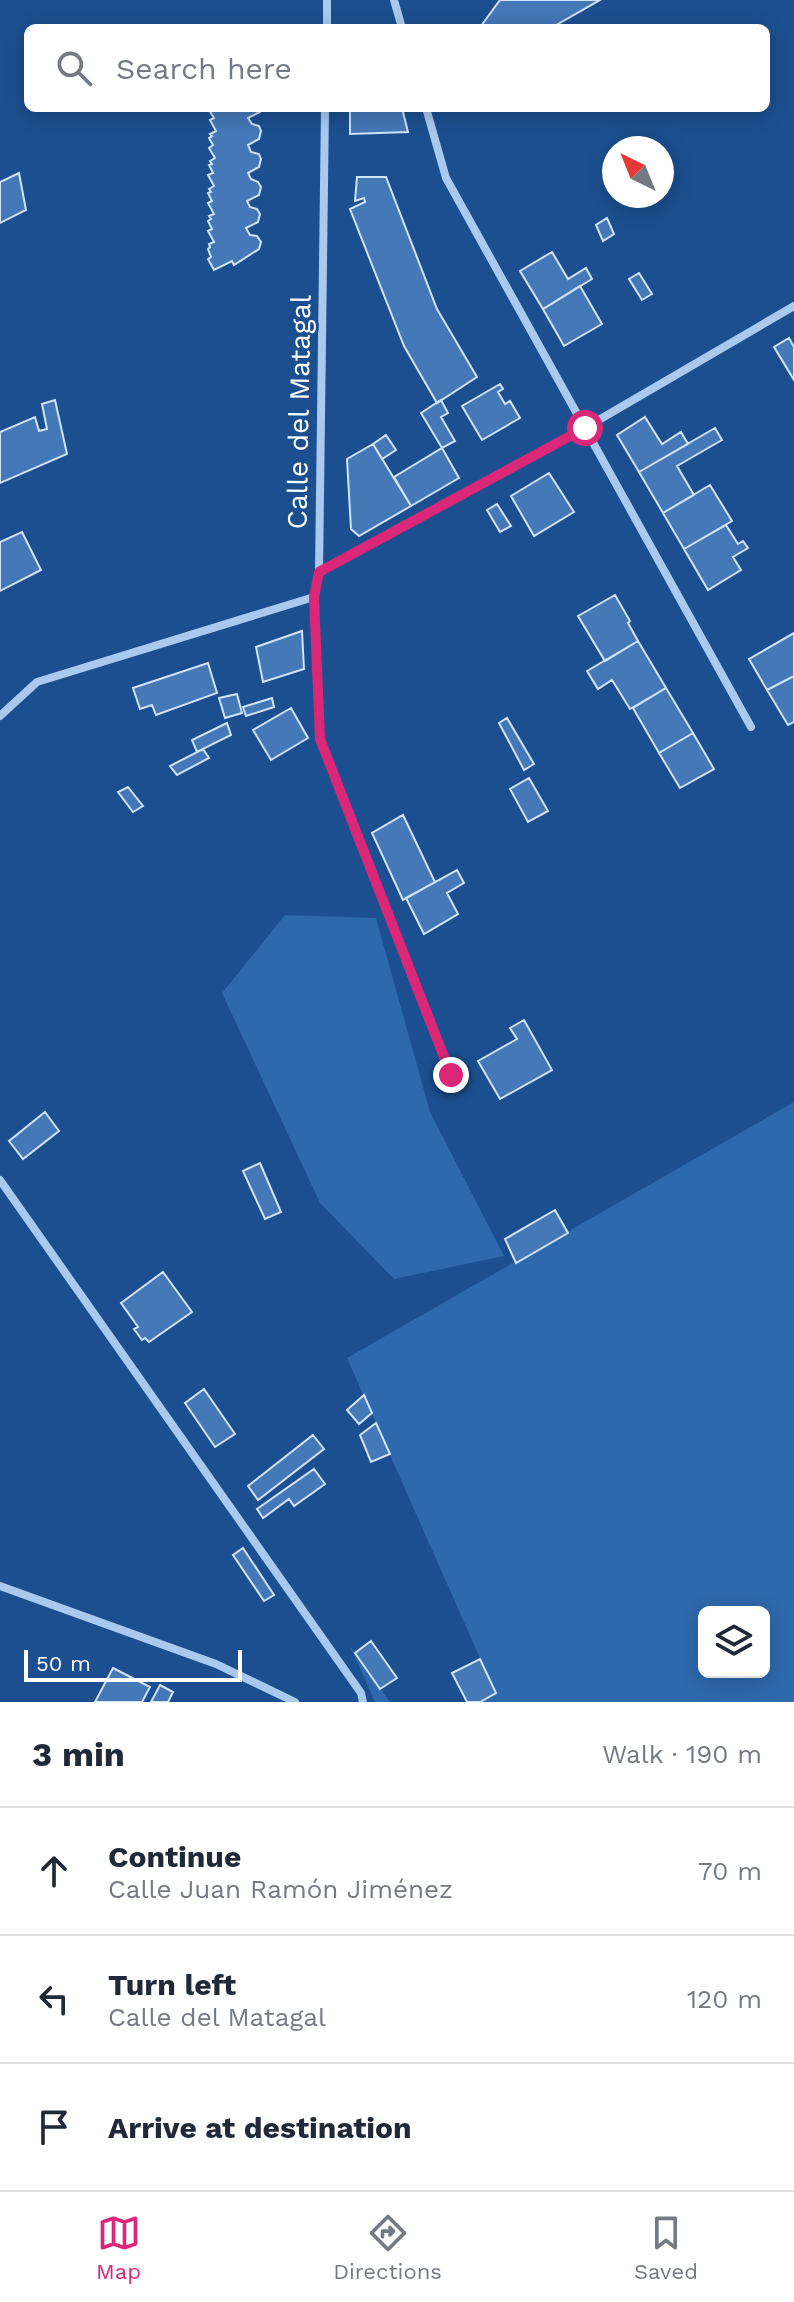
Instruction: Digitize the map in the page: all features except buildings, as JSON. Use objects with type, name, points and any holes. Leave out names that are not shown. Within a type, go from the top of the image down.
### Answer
[{"type":"street","points":[[327,0],[327,24]]},
{"type":"street","points":[[394,0],[401,24]]},
{"type":"street","name":"Calle del Matagal","points":[[325,112],[319,572],[314,597],[320,739],[451,1075]]},
{"type":"street","points":[[427,112],[446,178],[751,727]]},
{"type":"street","points":[[319,572],[585,428],[794,306]]},
{"type":"street","points":[[0,716],[37,682],[314,597]]},
{"type":"street","points":[[0,1180],[361,1693],[363,1702]]},
{"type":"street","points":[[0,1586],[216,1664],[295,1702]]},
{"type":"shaded area","points":[[285,915],[376,918],[430,1112],[504,1256],[394,1279],[320,1203],[222,993]]},
{"type":"shaded area","points":[[794,1102],[794,1702],[481,1702],[495,1692],[347,1358]]},
{"type":"shaded area","points":[[350,1646],[390,1702],[375,1702]]},
{"type":"route","points":[[451,1075],[320,739],[314,597],[319,572],[585,428]]}]
